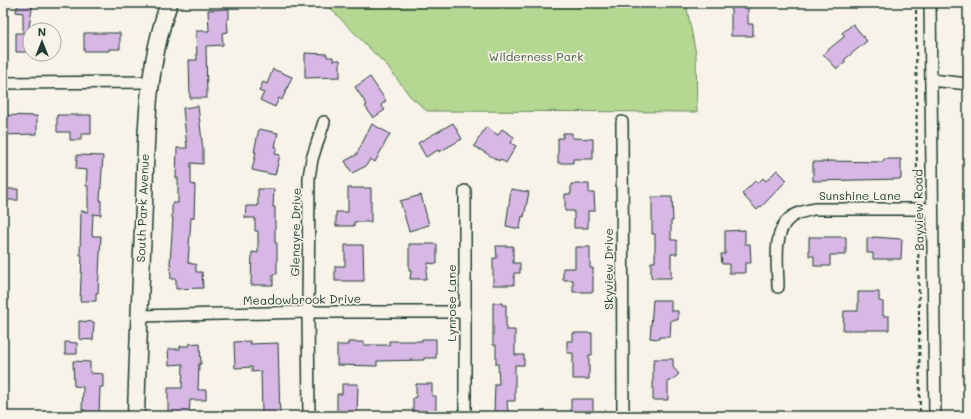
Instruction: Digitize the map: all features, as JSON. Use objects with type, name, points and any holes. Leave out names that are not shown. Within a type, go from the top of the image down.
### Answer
[{"type":"main road","name":"South Park Avenue","points":[[136,416],[146,128],[151,82],[164,17],[169,3]]},
{"type":"street","name":"Bayview Road","points":[[930,3],[935,416]]},
{"type":"street","points":[[931,80],[968,84]]},
{"type":"street","points":[[3,83],[151,82]]},
{"type":"street","name":"Glenayre Drive","points":[[309,416],[308,312],[310,177],[314,154],[324,122]]},
{"type":"street","name":"Skyview Drive","points":[[622,122],[623,416]]},
{"type":"street","name":"Lynrose Lane","points":[[465,191],[465,416]]},
{"type":"street","name":"Sunshine Lane","points":[[778,287],[778,244],[780,234],[785,224],[792,216],[814,209],[932,209]]},
{"type":"street","name":"Meadowbrook Drive","points":[[139,316],[308,312],[465,312]]},
{"type":"green space","name":"Wilderness Park","points":[[325,3],[686,3],[696,54],[697,112],[427,111],[410,96],[388,67]]},
{"type":"building","points":[[18,3],[33,3],[30,22],[23,22],[23,13],[16,12]]},
{"type":"building","points":[[731,3],[748,3],[748,24],[753,24],[753,36],[731,36]]},
{"type":"building","points":[[229,9],[229,19],[227,19],[228,32],[222,33],[223,45],[206,46],[207,98],[190,98],[189,60],[197,60],[196,31],[209,31],[208,10]]},
{"type":"building","points":[[853,24],[867,41],[844,60],[846,62],[837,69],[823,54],[845,36],[842,33]]},
{"type":"building","points":[[16,33],[22,33],[22,52],[16,52]]},
{"type":"building","points":[[84,33],[120,33],[120,49],[109,49],[109,51],[84,51]]},
{"type":"building","points":[[305,53],[327,54],[327,57],[333,57],[333,60],[340,60],[340,77],[305,78]]},
{"type":"building","points":[[273,69],[292,77],[282,100],[279,98],[275,107],[260,100],[264,93],[259,91],[263,82],[267,84]]},
{"type":"building","points":[[370,77],[386,101],[381,105],[385,110],[373,118],[365,106],[367,105],[355,87]]},
{"type":"building","points":[[198,106],[203,150],[203,164],[191,163],[191,184],[195,185],[194,218],[191,218],[188,263],[196,264],[196,272],[202,272],[203,288],[176,289],[176,279],[171,279],[170,263],[173,218],[172,203],[178,203],[178,178],[176,178],[177,148],[187,148],[183,108]]},
{"type":"building","points":[[3,115],[37,116],[37,134],[3,135]]},
{"type":"building","points":[[57,115],[91,115],[91,134],[81,134],[81,140],[70,140],[70,132],[57,132]]},
{"type":"building","points":[[453,123],[462,139],[439,152],[438,150],[426,157],[418,143]]},
{"type":"building","points":[[372,124],[390,134],[375,162],[370,159],[366,166],[352,173],[345,161],[356,155]]},
{"type":"building","points":[[486,127],[498,135],[502,129],[514,137],[511,143],[516,146],[506,163],[500,159],[499,161],[474,146]]},
{"type":"building","points":[[259,129],[278,133],[275,154],[280,155],[275,175],[252,170]]},
{"type":"building","points":[[563,133],[572,133],[572,138],[593,139],[593,159],[573,159],[573,163],[558,163],[558,138],[563,138]]},
{"type":"building","points":[[77,155],[103,156],[100,200],[101,215],[93,214],[92,236],[101,236],[98,293],[96,293],[96,301],[80,301],[82,255],[80,255],[81,211],[88,212],[88,186],[86,186],[87,170],[76,169]]},
{"type":"building","points":[[884,159],[901,159],[901,179],[813,181],[813,162],[883,162]]},
{"type":"building","points":[[777,170],[787,180],[757,210],[742,194],[755,181],[758,183],[763,178],[766,181]]},
{"type":"building","points":[[571,184],[589,184],[589,193],[594,193],[595,211],[588,211],[588,228],[574,228],[574,211],[565,211],[565,194],[571,194]]},
{"type":"building","points":[[348,188],[371,188],[371,222],[354,222],[354,226],[336,226],[336,212],[348,212]]},
{"type":"building","points":[[5,189],[18,189],[18,200],[5,200]]},
{"type":"building","points":[[258,189],[274,189],[273,207],[275,207],[277,274],[273,274],[273,285],[251,285],[252,252],[258,253],[258,231],[255,231],[255,218],[245,218],[246,206],[258,206]]},
{"type":"building","points":[[511,189],[529,192],[520,229],[506,226]]},
{"type":"building","points":[[421,195],[429,225],[409,231],[400,201]]},
{"type":"building","points":[[652,197],[672,197],[673,221],[671,221],[671,240],[677,240],[677,254],[671,254],[671,278],[651,278],[651,262],[655,262],[655,234],[652,234]]},
{"type":"building","points":[[745,230],[745,244],[750,244],[751,263],[745,263],[745,273],[729,273],[729,264],[722,264],[721,254],[725,254],[725,231]]},
{"type":"building","points":[[809,237],[846,237],[846,255],[830,255],[830,266],[814,266],[814,256],[809,256]]},
{"type":"building","points":[[867,238],[902,239],[901,259],[873,259],[873,253],[867,253]]},
{"type":"building","points":[[409,244],[437,244],[437,264],[428,263],[426,279],[410,279],[411,271],[409,271]]},
{"type":"building","points":[[345,245],[363,245],[364,281],[335,281],[335,266],[345,266]]},
{"type":"building","points":[[496,246],[513,246],[513,263],[520,263],[520,273],[514,273],[514,285],[493,285],[493,258],[497,258]]},
{"type":"building","points":[[575,247],[590,247],[590,268],[593,268],[593,292],[573,292],[573,280],[563,280],[563,268],[575,268]]},
{"type":"building","points":[[858,292],[879,292],[879,301],[883,302],[883,316],[889,316],[889,330],[843,330],[844,311],[858,311]]},
{"type":"building","points":[[653,300],[671,300],[671,311],[678,311],[678,320],[671,320],[670,337],[659,337],[659,339],[650,338]]},
{"type":"building","points":[[493,303],[502,303],[502,305],[506,305],[506,330],[515,330],[515,355],[524,355],[524,365],[515,365],[515,401],[507,401],[508,413],[494,413],[495,384],[499,384],[498,364],[496,364],[496,345],[493,345]]},
{"type":"building","points":[[79,321],[94,322],[93,340],[79,339]]},
{"type":"building","points":[[573,333],[592,333],[592,355],[589,355],[589,379],[573,379],[573,353],[567,353],[567,341],[573,341]]},
{"type":"building","points":[[422,339],[436,339],[436,358],[424,358],[424,360],[377,361],[377,366],[337,365],[337,345],[348,345],[348,342],[364,342],[364,345],[389,345],[389,341],[422,341]]},
{"type":"building","points":[[250,341],[250,344],[278,343],[280,415],[262,415],[261,371],[252,372],[252,367],[235,368],[234,342]]},
{"type":"building","points":[[65,342],[77,343],[77,354],[65,354]]},
{"type":"building","points":[[200,343],[201,364],[199,364],[198,390],[206,390],[206,400],[190,400],[189,416],[168,416],[168,388],[182,388],[183,364],[169,365],[168,349],[180,349],[180,346],[189,346],[189,344]]},
{"type":"building","points":[[654,359],[673,359],[673,367],[679,374],[671,381],[668,381],[668,400],[653,400]]},
{"type":"building","points":[[73,361],[90,362],[90,373],[103,374],[103,387],[100,387],[99,416],[84,416],[85,410],[82,410],[83,387],[74,386]]},
{"type":"building","points":[[342,384],[358,384],[357,414],[337,414],[337,394],[342,394]]},
{"type":"building","points":[[416,384],[432,384],[432,396],[436,396],[436,416],[413,416],[413,398],[416,397]]},
{"type":"building","points":[[571,399],[593,399],[593,413],[591,413],[591,416],[571,416]]}]
